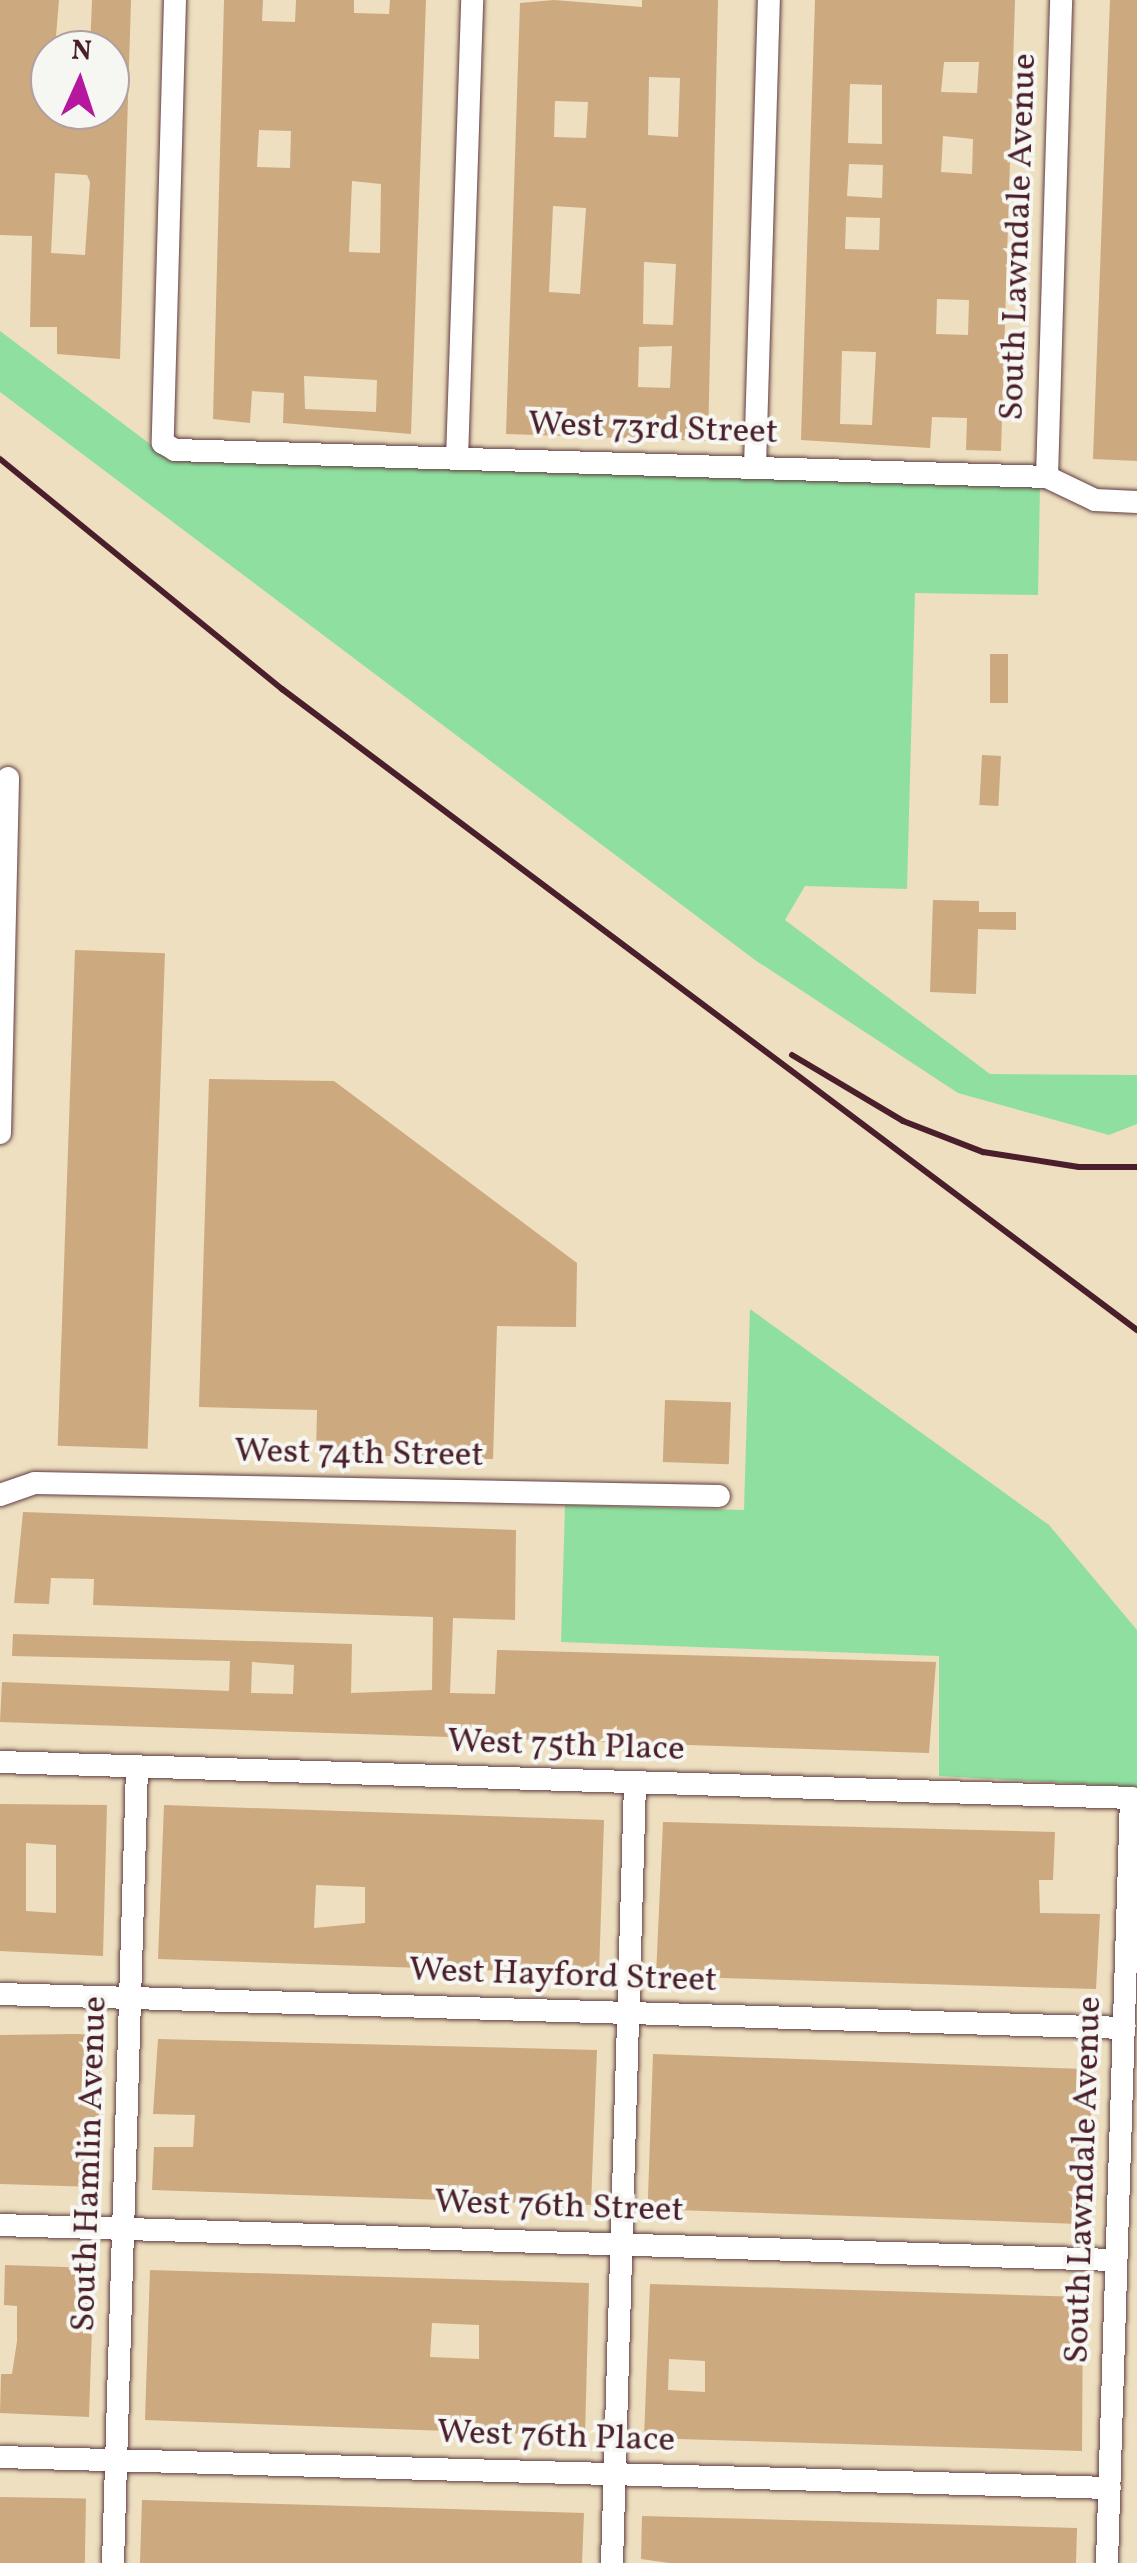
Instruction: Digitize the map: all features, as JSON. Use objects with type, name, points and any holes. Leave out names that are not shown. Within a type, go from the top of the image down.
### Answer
[{"type":"street","name":"West 73rd Street","points":[[175,0],[163,442],[175,450],[1047,477],[1095,500],[1137,502]]},
{"type":"street","points":[[457,459],[472,0]]},
{"type":"street","points":[[755,466],[769,0]]},
{"type":"street","name":"South Lawndale Avenue","points":[[1047,477],[1061,0]]},
{"type":"street","points":[[0,1132],[8,778]]},
{"type":"street","name":"West 74th Street","points":[[0,1495],[34,1483],[719,1496]]},
{"type":"street","name":"West 75th Place","points":[[0,1762],[1130,1798]]},
{"type":"street","name":"South Hamlin Avenue","points":[[112,2563],[137,1767]]},
{"type":"street","points":[[612,2563],[635,1783]]},
{"type":"street","name":"South Lawndale Avenue","points":[[1107,2563],[1130,1798]]},
{"type":"street","name":"West Hayford Street","points":[[0,1994],[1124,2028]]},
{"type":"street","name":"West 76th Street","points":[[0,2225],[1116,2260]]},
{"type":"street","name":"West 76th Place","points":[[0,2456],[1110,2488]]},
{"type":"green space","points":[[0,331],[150,444],[176,454],[1040,485],[1038,595],[915,593],[907,889],[805,886],[785,920],[990,1074],[1137,1075],[1137,1124],[1109,1135],[958,1093],[755,960],[0,392]]},
{"type":"green space","points":[[750,1309],[1049,1525],[1137,1630],[1137,1787],[939,1776],[939,1656],[561,1642],[565,1505],[744,1510]]},
{"type":"building","points":[[0,0],[59,0],[57,30],[30,30],[30,130],[127,130],[120,359],[57,354],[57,327],[30,327],[32,236],[0,235]],"holes":[[[55,173],[87,175],[90,182],[85,255],[51,253]]]},
{"type":"building","points":[[92,0],[131,0],[130,33],[91,30]]},
{"type":"building","points":[[224,0],[263,0],[262,21],[295,22],[296,0],[354,0],[354,13],[389,14],[390,0],[426,0],[411,434],[283,423],[284,393],[252,391],[250,423],[213,419]],"holes":[[[259,130],[291,131],[290,168],[257,167]],[[352,181],[381,184],[380,253],[349,252]],[[304,376],[377,380],[376,412],[305,409]]]},
{"type":"building","points":[[554,0],[642,7],[642,0],[718,0],[708,441],[506,434],[520,3]],"holes":[[[649,77],[680,78],[678,137],[648,135]],[[555,101],[588,102],[586,138],[554,137]],[[553,206],[586,208],[580,294],[549,292]],[[644,262],[676,264],[673,325],[643,324]],[[672,346],[670,388],[638,387],[639,347]]]},
{"type":"building","points":[[815,0],[1015,0],[1001,451],[966,450],[967,418],[932,417],[930,448],[801,440]],"holes":[[[944,62],[979,62],[977,93],[941,92]],[[850,84],[882,85],[882,144],[848,143]],[[943,136],[973,139],[972,174],[941,172]],[[849,164],[883,165],[882,198],[847,196]],[[846,217],[880,218],[879,250],[845,249]],[[937,299],[969,300],[968,335],[936,334]],[[842,351],[876,352],[872,425],[840,424]]]},
{"type":"building","points":[[1110,0],[1137,0],[1137,461],[1093,459]]},
{"type":"building","points":[[990,654],[1008,654],[1008,703],[990,703]]},
{"type":"building","points":[[982,755],[1001,756],[998,806],[979,805]]},
{"type":"building","points":[[933,900],[979,901],[979,912],[1016,912],[1016,930],[978,929],[976,994],[930,992]]},
{"type":"building","points":[[75,950],[165,953],[148,1449],[58,1446]]},
{"type":"building","points":[[209,1079],[334,1081],[577,1263],[576,1327],[497,1326],[493,1459],[316,1454],[317,1410],[199,1407]]},
{"type":"building","points":[[665,1400],[731,1402],[729,1464],[663,1462]]},
{"type":"building","points":[[23,1512],[516,1530],[515,1620],[453,1618],[450,1693],[495,1694],[497,1650],[936,1662],[929,1753],[0,1722],[2,1682],[229,1691],[230,1661],[12,1656],[13,1634],[352,1644],[351,1693],[432,1690],[433,1617],[93,1605],[94,1579],[51,1578],[49,1604],[14,1603]],"holes":[[[252,1662],[294,1665],[293,1694],[251,1693]]]},
{"type":"building","points":[[0,1804],[107,1805],[103,1956],[0,1951]],"holes":[[[26,1843],[56,1845],[56,1913],[26,1911]]]},
{"type":"building","points":[[164,1805],[604,1820],[599,1974],[158,1959]],"holes":[[[316,1885],[365,1887],[365,1923],[314,1928]]]},
{"type":"building","points":[[663,1822],[1055,1832],[1053,1880],[1039,1880],[1040,1913],[1100,1914],[1096,1989],[656,1976]]},
{"type":"building","points":[[0,2035],[101,2035],[97,2187],[0,2184]]},
{"type":"building","points":[[158,2039],[597,2050],[591,2205],[152,2190],[154,2147],[193,2147],[195,2115],[153,2114]]},
{"type":"building","points":[[653,2054],[1093,2069],[1087,2224],[648,2209]]},
{"type":"building","points":[[5,2265],[94,2268],[89,2417],[0,2413],[1,2374],[12,2374],[17,2341],[17,2306],[4,2305]]},
{"type":"building","points":[[150,2270],[589,2283],[585,2436],[145,2420]],"holes":[[[432,2323],[479,2325],[479,2359],[430,2357]]]},
{"type":"building","points":[[650,2284],[1083,2297],[1082,2451],[644,2438]],"holes":[[[669,2359],[705,2361],[705,2392],[668,2390]]]},
{"type":"building","points":[[0,2497],[86,2499],[85,2563],[0,2563]]},
{"type":"building","points":[[142,2500],[584,2513],[582,2563],[140,2563]]},
{"type":"building","points":[[642,2516],[1077,2528],[1076,2563],[669,2563],[641,2559]]},
{"type":"railway","points":[[0,459],[282,689],[1137,1330]]},
{"type":"railway","points":[[792,1055],[903,1121],[983,1152],[1079,1167],[1137,1167]]}]
